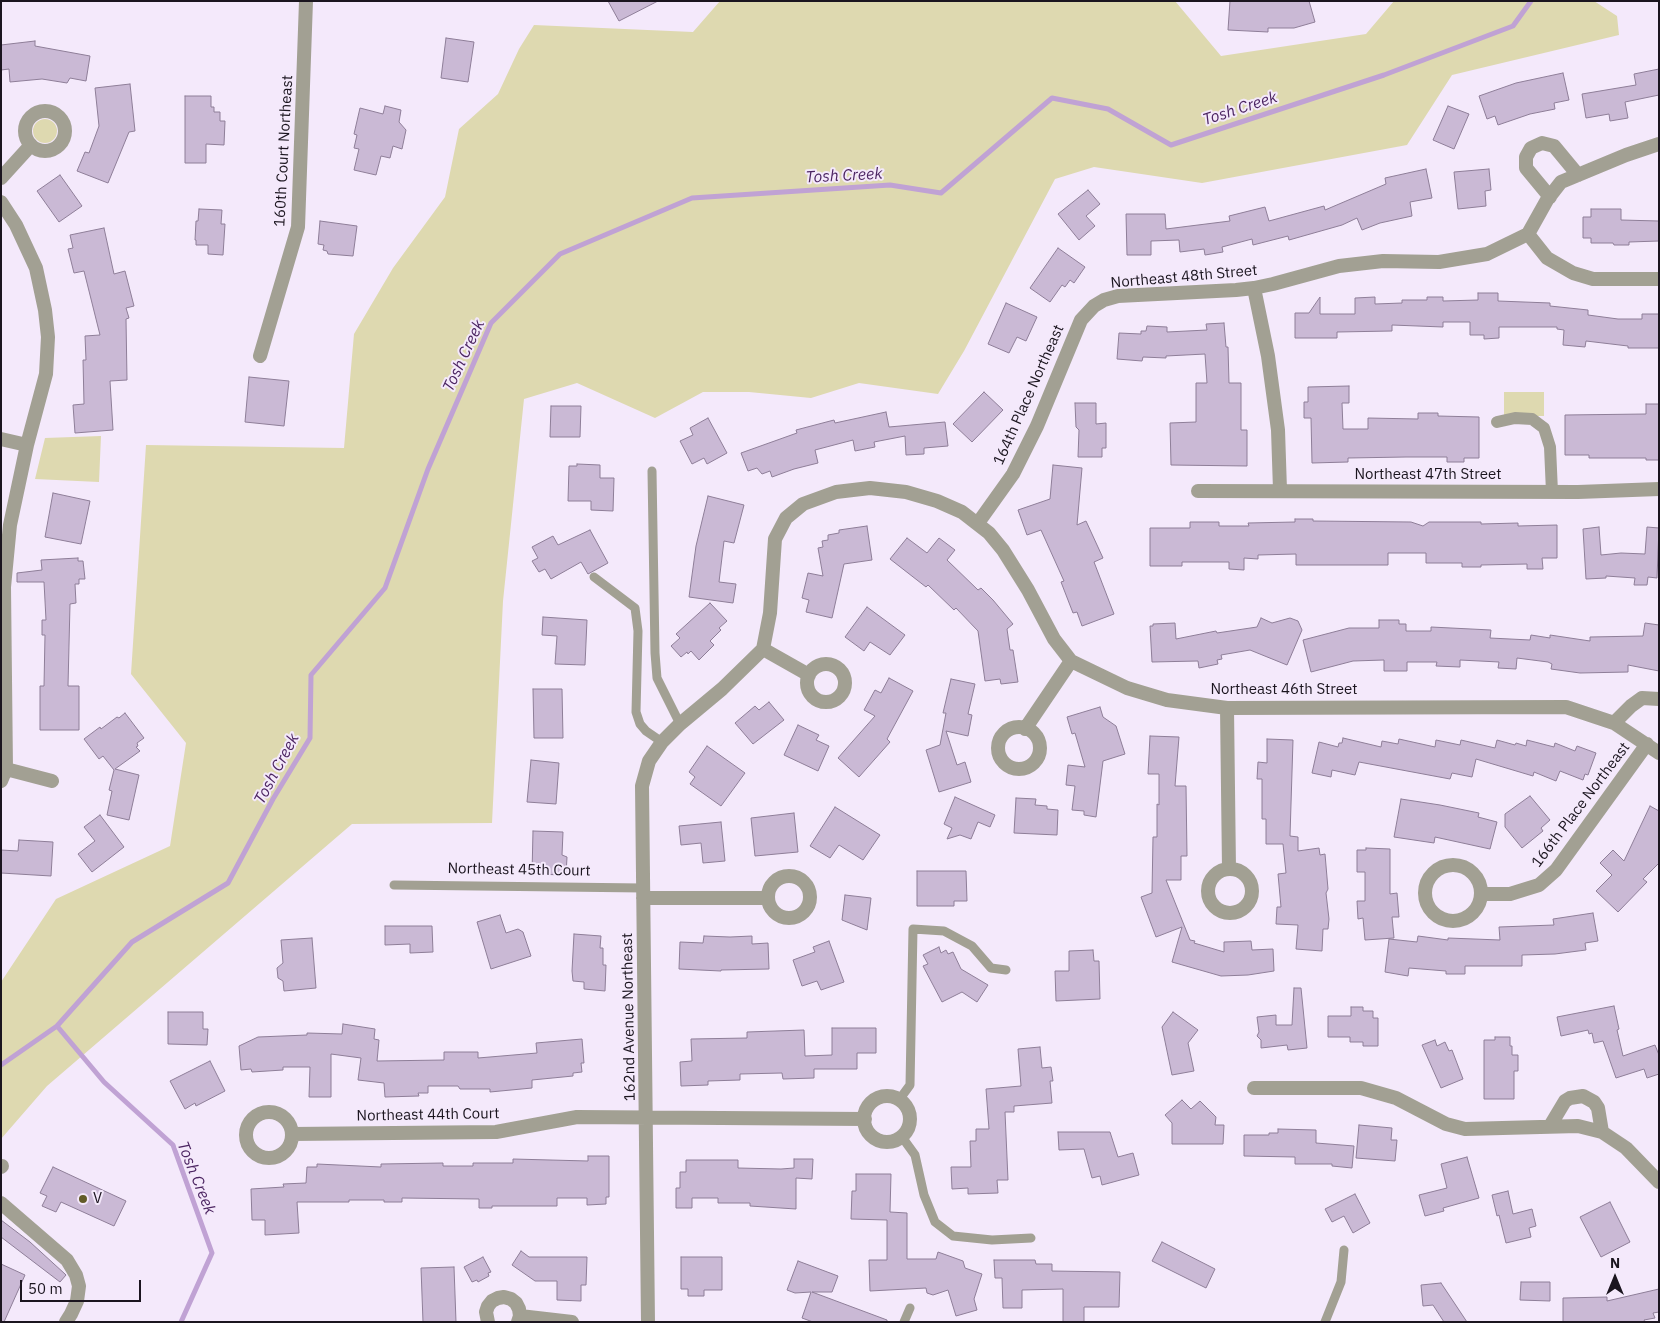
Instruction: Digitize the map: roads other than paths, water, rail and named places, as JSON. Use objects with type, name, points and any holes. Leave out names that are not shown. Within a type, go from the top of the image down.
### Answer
[{"type":"street","name":"160th Court Northeast","points":[[260,356],[298,227],[306,1]]},
{"type":"street","points":[[1550,197],[1526,168],[1526,157],[1531,148],[1542,143],[1554,146],[1578,175]]},
{"type":"street","points":[[1659,144],[1626,155],[1561,182],[1528,234],[1547,258],[1573,273],[1593,279],[1659,279]]},
{"type":"street","points":[[1,178],[31,145]]},
{"type":"street","points":[[1,202],[16,225],[36,268],[45,310],[48,337],[46,374],[27,445],[10,525],[4,587],[4,775],[52,780]]},
{"type":"street","name":"Northeast 48th Street","points":[[1094,306],[1104,300],[1118,296],[1254,288],[1339,266],[1383,261],[1438,262],[1487,254],[1528,234]]},
{"type":"street","points":[[1254,288],[1268,356],[1278,430],[1280,490]]},
{"type":"street","name":"164th Place Northeast","points":[[978,522],[1013,474],[1037,426],[1081,320],[1094,306]]},
{"type":"street","points":[[1497,422],[1515,418],[1532,419],[1544,428],[1550,447],[1552,492]]},
{"type":"street","points":[[1,439],[27,445]]},
{"type":"street","name":"Northeast 46th Street","points":[[762,649],[770,613],[775,539],[786,518],[803,504],[836,492],[870,488],[906,492],[937,501],[962,512],[978,522],[989,532],[1003,550],[1028,590],[1054,639],[1071,661],[1127,688],[1168,700],[1227,708],[1566,707],[1614,723],[1653,748]]},
{"type":"street","name":"Northeast 47th Street","points":[[1198,491],[1552,492],[1659,489]]},
{"type":"street","points":[[680,724],[722,689],[762,649],[809,675]]},
{"type":"street","points":[[1025,728],[1071,661]]},
{"type":"street","points":[[1614,723],[1642,698],[1659,698]]},
{"type":"street","points":[[1227,708],[1228,869]]},
{"type":"street","name":"162nd Avenue Northeast","points":[[648,1322],[642,786],[648,761],[662,742],[680,724]]},
{"type":"street","name":"166th Place Northeast","points":[[1481,894],[1510,894],[1540,885],[1556,870],[1653,748]]},
{"type":"street","points":[[1452,865],[1470,870],[1480,885],[1481,894],[1475,910],[1460,920],[1451,920],[1435,914],[1429,907],[1426,889],[1434,872],[1442,867],[1452,865]]},
{"type":"street","name":"Northeast 45th Court","points":[[643,893],[768,898]]},
{"type":"street","points":[[1254,1088],[1361,1088],[1396,1098],[1446,1124],[1465,1129],[1578,1126],[1602,1132],[1626,1148],[1659,1182]]},
{"type":"street","points":[[1550,1126],[1565,1101],[1570,1098],[1583,1096],[1594,1102],[1598,1108],[1602,1132]]},
{"type":"street","points":[[884,1097],[892,1097],[899,1100],[908,1111],[910,1125],[902,1137],[889,1142],[875,1139],[866,1126],[865,1119],[866,1111],[870,1104],[884,1097]]},
{"type":"street","name":"Northeast 44th Court","points":[[292,1134],[496,1132],[577,1117],[865,1119]]},
{"type":"street","points":[[1,1204],[68,1260],[76,1275],[79,1286],[77,1301],[72,1314],[66,1322]]},
{"type":"street","points":[[488,1322],[486,1312],[488,1306],[492,1300],[504,1297],[511,1299],[519,1309],[519,1319],[572,1322]]},
{"type":"lane","points":[[652,471],[654,653],[656,678],[680,724]]},
{"type":"lane","points":[[594,577],[635,608],[638,631],[636,712],[640,724],[646,732],[662,742]]},
{"type":"lane","name":"Northeast 45th Court","points":[[394,885],[643,893]]},
{"type":"lane","points":[[899,1100],[910,1085],[913,929],[944,931],[972,946],[991,968],[1006,970]]},
{"type":"lane","points":[[902,1137],[915,1155],[924,1195],[935,1222],[953,1236],[992,1240],[1031,1238]]},
{"type":"lane","points":[[1325,1322],[1341,1282],[1344,1250]]},
{"type":"lane","points":[[904,1322],[910,1308]]},
{"type":"waterway","name":"Tosh Creek","points":[[181,1322],[212,1253],[173,1145],[104,1082],[57,1026],[132,942],[228,883],[273,799],[310,738],[311,675],[385,588],[428,469],[491,323],[560,254],[692,198],[890,185],[941,193],[1052,98],[1108,109],[1171,145],[1384,75],[1513,26],[1531,1]]},
{"type":"waterway","points":[[1,1065],[57,1026]]},
{"type":"place","name":"V","points":[[83,1199]]}]
